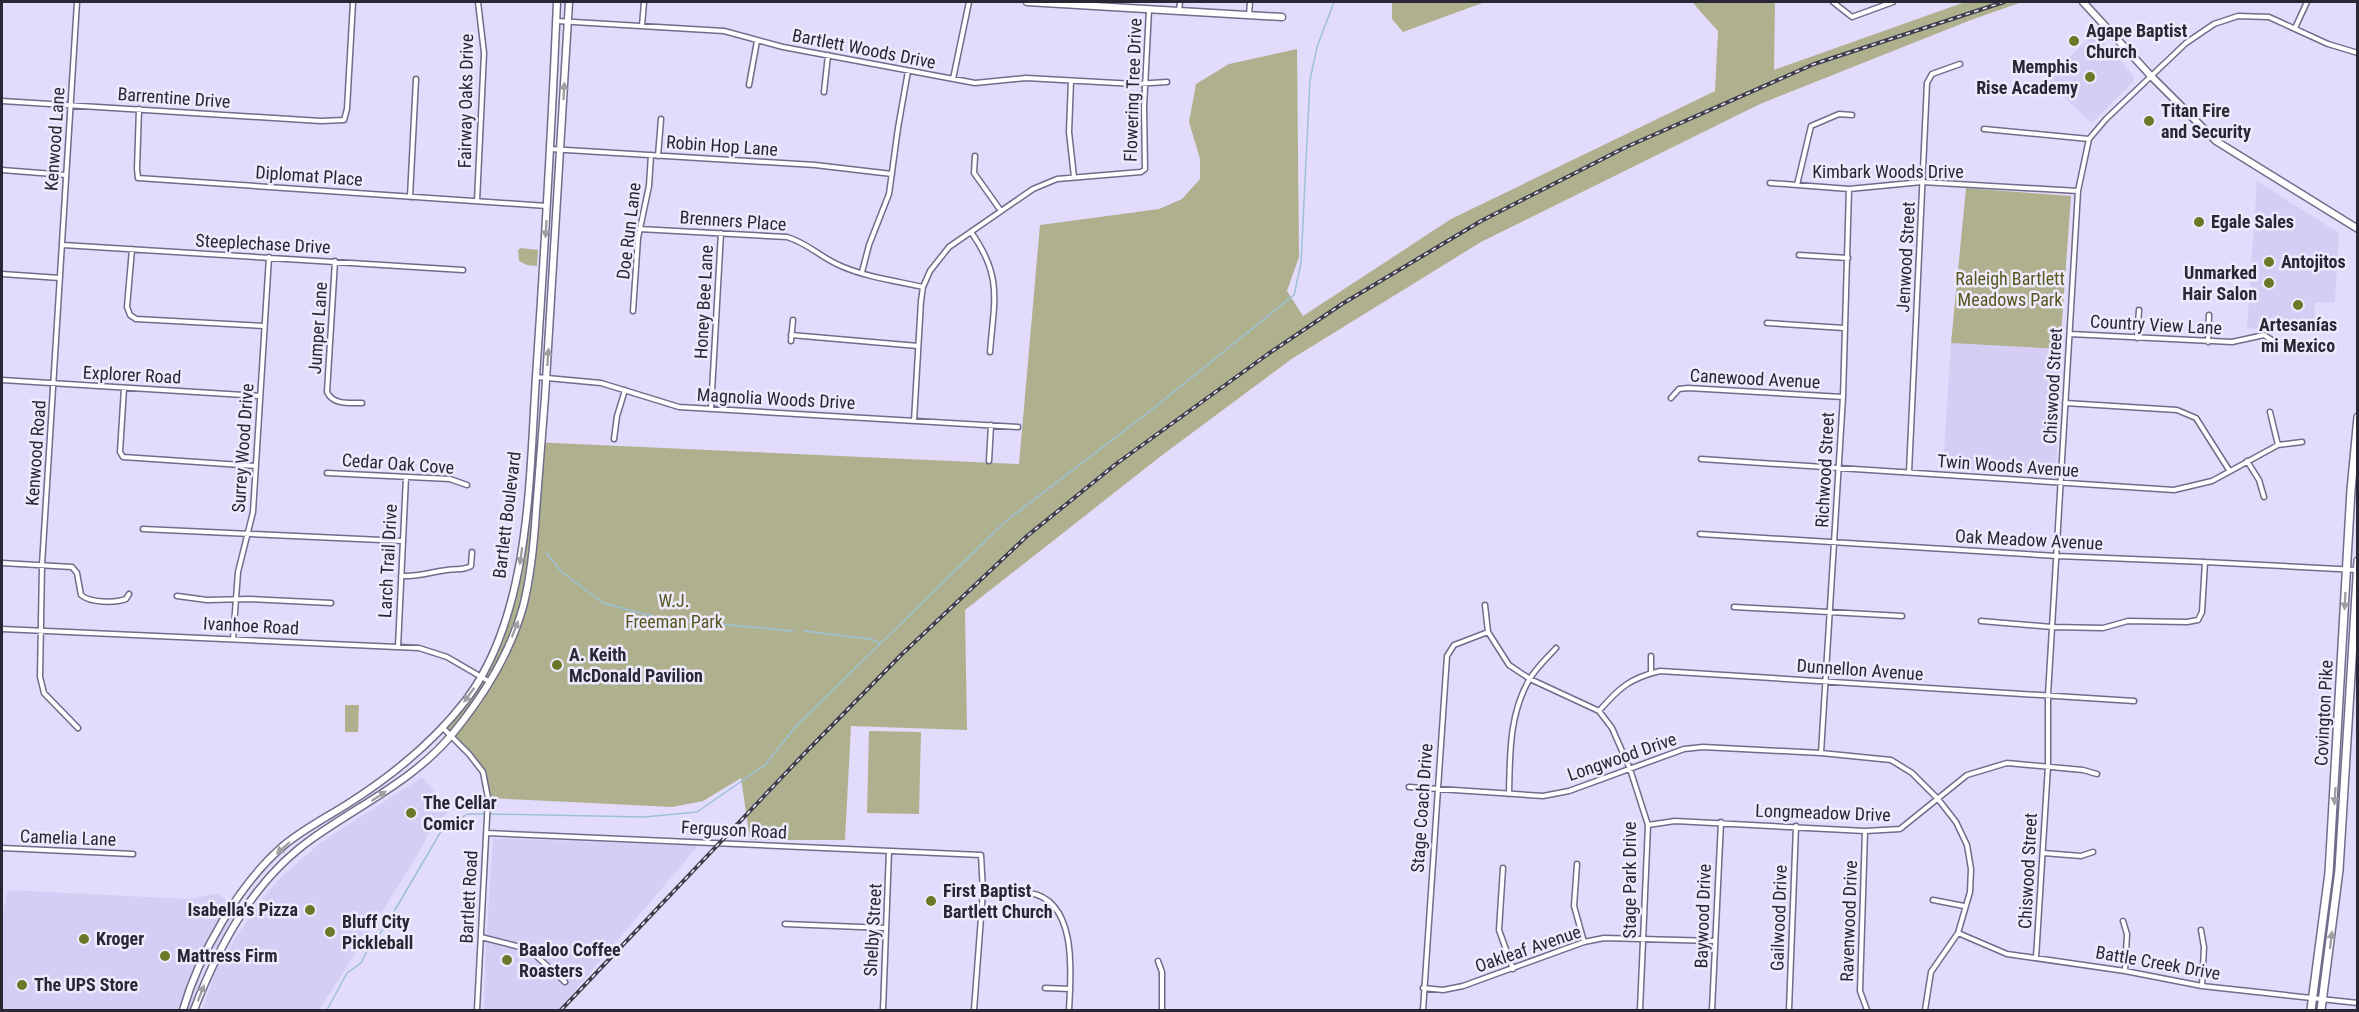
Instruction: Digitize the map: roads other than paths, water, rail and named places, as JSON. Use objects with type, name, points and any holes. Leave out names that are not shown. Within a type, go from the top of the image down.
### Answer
[{"type":"main road","name":"Bartlett Boulevard","points":[[183,1011],[197,971],[248,882],[284,845],[403,766],[443,728],[482,678],[506,622],[520,560],[536,377],[557,2]]},
{"type":"main road","name":"Bartlett Boulevard","points":[[194,1011],[208,975],[245,908],[285,861],[329,827],[411,774],[451,736],[491,683],[522,609],[531,569],[547,378],[568,2]]},
{"type":"main road","points":[[1027,2],[1111,4],[1149,9],[1282,17]]},
{"type":"main road","points":[[2083,2],[2151,76],[2216,141],[2358,229]]},
{"type":"main road","name":"Covington Pike","points":[[2311,1011],[2330,863],[2358,417]]},
{"type":"main road","name":"Covington Pike","points":[[2321,1011],[2340,862],[2358,561]]},
{"type":"main road","points":[[403,766],[411,774]]},
{"type":"main road","points":[[323,819],[329,827]]},
{"type":"street","name":"Kenwood Lane","points":[[60,278],[77,2]]},
{"type":"street","name":"Barrentine Drive","points":[[2,101],[321,121],[344,120],[347,109],[353,2]]},
{"type":"street","name":"Fairway Oaks Drive","points":[[477,201],[484,53],[478,2]]},
{"type":"street","points":[[642,26],[644,2]]},
{"type":"street","points":[[953,79],[969,2]]},
{"type":"street","points":[[1179,11],[1180,2]]},
{"type":"street","points":[[1249,15],[1250,2]]},
{"type":"street","points":[[1833,2],[1852,17],[1893,2]]},
{"type":"street","points":[[2295,28],[2307,2]]},
{"type":"street","name":"Flowering Tree Drive","points":[[914,421],[923,287],[940,256],[949,247],[1038,186],[1053,180],[1141,172],[1145,169],[1144,115],[1149,9]]},
{"type":"street","name":"Chiswood Street","points":[[2036,958],[2048,766],[2048,695],[2078,191],[2089,139],[2106,119],[2186,43],[2214,24],[2238,16],[2270,17],[2328,44],[2358,53]]},
{"type":"street","name":"Bartlett Woods Drive","points":[[556,21],[724,31],[757,41],[984,84],[1026,78],[1167,82]]},
{"type":"street","points":[[749,85],[757,41]]},
{"type":"street","points":[[824,92],[828,55]]},
{"type":"street","name":"Jenwood Street","points":[[1909,472],[1927,83],[1932,74],[1960,64]]},
{"type":"street","points":[[862,272],[869,245],[888,198],[909,71]]},
{"type":"street","points":[[410,197],[416,79]]},
{"type":"street","points":[[1071,81],[1069,132],[1074,177]]},
{"type":"street","name":"Diplomat Place","points":[[139,109],[138,178],[547,206]]},
{"type":"street","points":[[1797,185],[1811,126],[1839,114],[1852,115]]},
{"type":"street","points":[[658,156],[661,119]]},
{"type":"street","points":[[1984,129],[2089,139]]},
{"type":"street","name":"Robin Hop Lane","points":[[550,149],[810,165],[892,174]]},
{"type":"street","name":"Doe Run Lane","points":[[633,311],[639,229],[649,186],[651,155]]},
{"type":"street","points":[[975,156],[974,172],[1001,211]]},
{"type":"street","points":[[2,170],[66,175]]},
{"type":"street","name":"Kimbark Woods Drive","points":[[1770,183],[1849,189],[1923,182],[2078,191]]},
{"type":"street","name":"Richwood Street","points":[[1821,753],[1843,397],[1849,189]]},
{"type":"street","name":"Brenners Place","points":[[639,229],[792,239],[804,243],[838,265],[923,287]]},
{"type":"street","points":[[971,232],[985,254],[993,276],[990,352]]},
{"type":"street","name":"Honey Bee Lane","points":[[711,409],[721,233]]},
{"type":"street","name":"Steeplechase Drive","points":[[62,245],[463,270]]},
{"type":"street","points":[[132,249],[127,307],[130,315],[136,319],[264,326]]},
{"type":"street","points":[[1799,255],[1848,258]]},
{"type":"street","name":"Surrey Wood Drive","points":[[233,639],[234,599],[239,566],[253,512],[269,257]]},
{"type":"street","name":"Jumper Lane","points":[[335,261],[327,392],[330,399],[334,401],[362,404]]},
{"type":"street","points":[[2,274],[60,278]]},
{"type":"street","name":"Kenwood Road","points":[[60,278],[42,565],[40,677],[44,693],[78,728]]},
{"type":"street","points":[[2137,338],[2139,310]]},
{"type":"street","points":[[2208,342],[2209,315]]},
{"type":"street","points":[[791,341],[793,320]]},
{"type":"street","points":[[1767,322],[1844,328]]},
{"type":"street","name":"Country View Lane","points":[[2070,334],[2208,342],[2232,342],[2264,335],[2276,342]]},
{"type":"street","points":[[791,335],[918,346]]},
{"type":"street","name":"Magnolia Woods Drive","points":[[536,377],[592,382],[674,406],[1018,427]]},
{"type":"street","name":"Explorer Road","points":[[2,380],[260,396]]},
{"type":"street","points":[[124,388],[120,452],[123,457],[256,466]]},
{"type":"street","name":"Canewood Avenue","points":[[1671,398],[1679,389],[1688,388],[1843,397]]},
{"type":"street","points":[[614,439],[616,420],[625,390]]},
{"type":"street","points":[[2065,403],[2177,410],[2196,418],[2229,470]]},
{"type":"street","points":[[2270,412],[2278,445]]},
{"type":"street","points":[[988,461],[990,425]]},
{"type":"street","name":"Twin Woods Avenue","points":[[1701,459],[2174,490],[2212,481],[2278,445],[2302,442]]},
{"type":"street","points":[[2247,461],[2259,480],[2264,497]]},
{"type":"street","name":"Cedar Oak Cove","points":[[327,473],[450,479],[467,485]]},
{"type":"street","name":"Larch Trail Drive","points":[[398,647],[406,477]]},
{"type":"street","points":[[143,529],[403,541]]},
{"type":"street","name":"Oak Meadow Avenue","points":[[1700,534],[2057,556],[2357,570]]},
{"type":"street","points":[[401,576],[421,576],[444,570],[468,568],[471,566],[472,552]]},
{"type":"street","points":[[1981,621],[2052,627],[2103,628],[2128,621],[2187,622],[2198,620],[2202,612],[2205,562]]},
{"type":"street","points":[[2,563],[74,569],[81,594],[86,599],[120,601],[126,599],[129,594]]},
{"type":"street","points":[[177,596],[207,600],[331,603]]},
{"type":"street","points":[[1485,605],[1488,632],[1509,665],[1530,679],[1599,711]]},
{"type":"street","points":[[1734,607],[1902,616]]},
{"type":"street","name":"Ivanhoe Road","points":[[2,629],[398,647],[439,653],[491,683]]},
{"type":"street","name":"Stage Coach Drive","points":[[1423,1011],[1436,789],[1447,656],[1454,645],[1488,632]]},
{"type":"street","points":[[1509,794],[1511,730],[1516,708],[1530,679],[1556,648]]},
{"type":"street","points":[[1651,656],[1651,673]]},
{"type":"street","name":"Dunnellon Avenue","points":[[1599,711],[1617,690],[1638,676],[1659,671],[2134,700]]},
{"type":"street","name":"Stage Park Drive","points":[[1599,711],[1612,728],[1630,769],[1648,825],[1640,1011]]},
{"type":"street","name":"Bartlett Road","points":[[443,728],[483,772],[488,798],[477,1011]]},
{"type":"street","name":"Longwood Drive","points":[[1409,787],[1543,795],[1569,791],[1684,749],[1703,747],[1821,753],[1891,760],[1912,773],[1938,799],[1956,822],[1967,845],[1971,869],[1970,892],[1964,906],[1958,933]]},
{"type":"street","name":"Longmeadow Drive","points":[[1648,825],[1676,821],[1865,831],[1900,829],[1967,775],[1977,772],[2007,764],[2048,766],[2097,774]]},
{"type":"street","name":"Baywood Drive","points":[[1712,1011],[1720,822]]},
{"type":"street","name":"Gailwood Drive","points":[[1789,1011],[1796,826]]},
{"type":"street","name":"Ravenwood Drive","points":[[1865,831],[1860,991],[1867,1011]]},
{"type":"street","name":"Ferguson Road","points":[[486,832],[981,855],[983,891]]},
{"type":"street","name":"Camelia Lane","points":[[2,848],[133,854]]},
{"type":"street","name":"Shelby Street","points":[[883,1011],[890,851]]},
{"type":"street","points":[[2043,854],[2081,856],[2092,852]]},
{"type":"street","points":[[1576,864],[1574,906],[1584,942]]},
{"type":"street","points":[[1503,868],[1499,930],[1513,969]]},
{"type":"street","points":[[974,1011],[983,891],[1030,893],[1043,897],[1057,909],[1069,944],[1072,965],[1069,1011]]},
{"type":"street","points":[[1934,900],[1964,906]]},
{"type":"street","points":[[2123,921],[2127,934],[2125,971]]},
{"type":"street","points":[[785,924],[886,928]]},
{"type":"street","points":[[2201,930],[2204,947],[2202,986]]},
{"type":"street","points":[[1925,1011],[1931,972],[1958,933]]},
{"type":"street","name":"Battle Creek Drive","points":[[1958,933],[2007,954],[2125,971],[2202,986],[2358,1003]]},
{"type":"street","points":[[481,937],[522,947],[565,982]]},
{"type":"street","name":"Oakleaf Avenue","points":[[1423,988],[1443,990],[1463,986],[1584,942],[1604,938],[1715,941]]},
{"type":"street","points":[[1158,962],[1162,972],[1162,1011]]},
{"type":"street","points":[[1045,988],[1070,989]]},
{"type":"waterway","points":[[489,814],[644,817],[697,812],[765,765],[796,726],[1006,521],[1150,411],[1294,295],[1301,263],[1310,80],[1317,47],[1334,2]]},
{"type":"waterway","points":[[546,553],[562,572],[603,603],[664,619],[793,631]]},
{"type":"waterway","points":[[804,631],[871,639],[879,643]]},
{"type":"waterway","points":[[327,1010],[347,973],[361,963],[369,947],[385,927],[440,833],[467,814],[485,814]]},
{"type":"railway","points":[[561,1010],[901,655],[1027,536],[1116,464],[1268,354],[1342,304],[1481,221],[1624,148],[1814,64],[2004,2]]},
{"type":"place","name":"Agape Baptist Church","points":[[2074,41]]},
{"type":"place","name":"Memphis Rise Academy","points":[[2090,77]]},
{"type":"place","name":"Titan Fire and Security","points":[[2149,121]]},
{"type":"place","name":"Egale Sales","points":[[2199,222]]},
{"type":"place","name":"Antojitos","points":[[2269,262]]},
{"type":"place","name":"Unmarked Hair Salon","points":[[2269,283]]},
{"type":"place","name":"Artesanías mi Mexico","points":[[2298,305]]},
{"type":"place","name":"A. Keith McDonald Pavilion","points":[[557,665]]},
{"type":"place","name":"The Cellar Comicr","points":[[411,813]]},
{"type":"place","name":"First Baptist Bartlett Church","points":[[931,901]]},
{"type":"place","name":"Isabella's Pizza","points":[[310,910]]},
{"type":"place","name":"Bluff City Pickleball","points":[[330,932]]},
{"type":"place","name":"Kroger","points":[[84,939]]},
{"type":"place","name":"Mattress Firm","points":[[165,956]]},
{"type":"place","name":"Baaloo Coffee Roasters","points":[[507,960]]},
{"type":"place","name":"The UPS Store","points":[[22,985]]},
{"type":"park label","name":"Raleigh Bartlett Meadows Park","points":[[2010,289]]},
{"type":"park label","name":"W.J. Freeman Park","points":[[674,611]]}]
